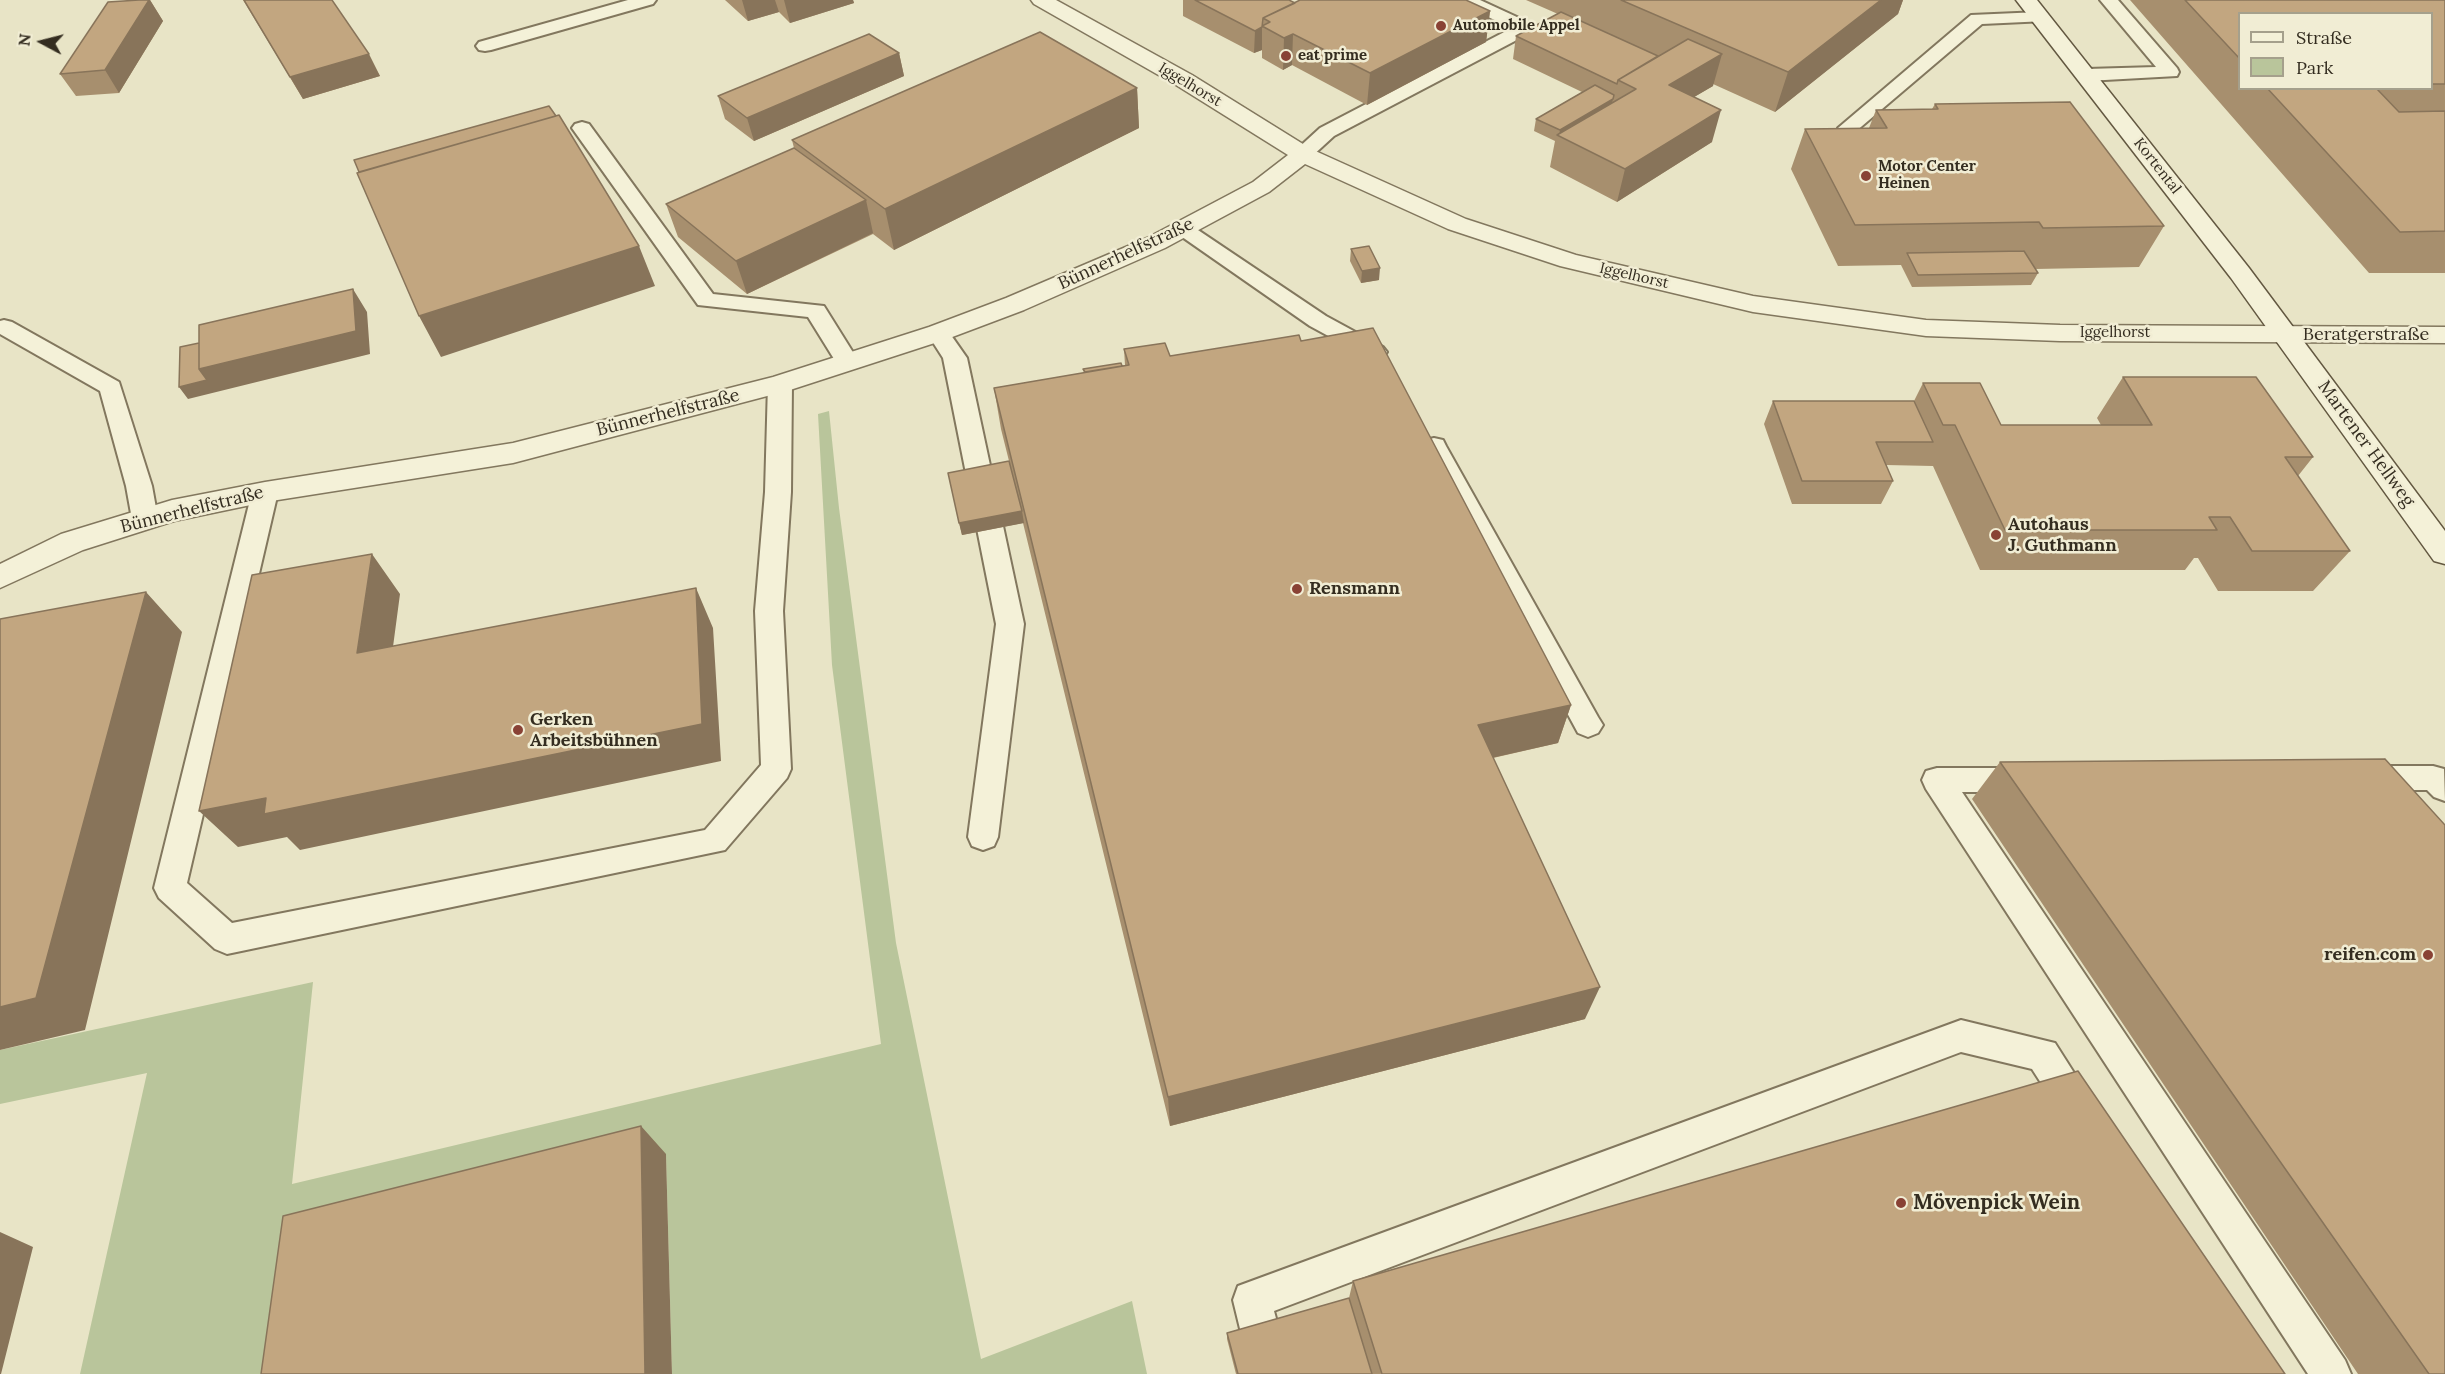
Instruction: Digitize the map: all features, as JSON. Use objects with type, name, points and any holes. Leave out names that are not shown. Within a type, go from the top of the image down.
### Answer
[{"type":"street","name":"Iggelhorst","points":[[1042,0],[1184,80],[1303,153],[1468,228],[1569,261],[1753,304],[1926,328],[2060,333],[2286,334]]},
{"type":"street","name":"Kortental","points":[[2033,8],[2286,334]]},
{"type":"street","name":"Bünnerhelfstraße","points":[[0,578],[72,542],[145,519],[265,492],[513,453],[780,384],[938,333],[1015,304],[1156,243],[1261,187],[1303,153]]},
{"type":"street","name":"Beratgerstraße","points":[[2286,334],[2445,335]]},
{"type":"street","name":"Martener Hellweg","points":[[2286,334],[2445,553]]},
{"type":"lane","points":[[485,46],[647,0]]},
{"type":"lane","points":[[1303,153],[1327,132],[1526,28],[1466,0]]},
{"type":"lane","points":[[2087,75],[2170,72],[2109,0]]},
{"type":"lane","points":[[1848,128],[1977,19],[2033,8]]},
{"type":"lane","points":[[582,128],[706,300],[816,311],[847,362]]},
{"type":"lane","points":[[653,227],[675,217]]},
{"type":"lane","points":[[1182,228],[1318,321],[1385,358],[1391,369]]},
{"type":"lane","points":[[4,327],[111,387],[139,486],[145,519]]},
{"type":"lane","points":[[938,333],[955,358],[1010,624],[983,837]]},
{"type":"lane","points":[[265,492],[170,888],[227,939],[714,841],[776,769],[769,611],[778,492],[780,384]]},
{"type":"lane","points":[[1420,421],[1588,725]]},
{"type":"lane","points":[[2339,779],[2433,778],[2445,788]]},
{"type":"lane","points":[[2055,780],[1937,780],[2331,1374]]},
{"type":"lane","points":[[1271,1374],[1252,1300],[1961,1036],[2043,1055],[2094,1135]]},
{"type":"green space","points":[[829,411],[839,508],[896,943],[981,1359],[1132,1301],[1147,1374],[672,1374],[666,1154],[310,1374],[80,1374],[147,1073],[0,1104],[0,1050],[313,982],[292,1184],[881,1044],[832,665],[818,414]]},
{"type":"building","points":[[149,0],[105,70],[60,74],[108,2]]},
{"type":"building","points":[[244,0],[332,0],[369,54],[290,77]]},
{"type":"building","points":[[1195,0],[1289,0],[1295,3],[1263,18],[1262,27],[1255,31]]},
{"type":"building","points":[[1300,0],[1466,0],[1490,11],[1370,73],[1293,34],[1284,38],[1262,26],[1270,22],[1263,18]]},
{"type":"building","points":[[1621,0],[1881,0],[1788,72]]},
{"type":"building","points":[[2185,0],[2445,0],[2445,84],[2433,84],[2433,12],[2238,12],[2238,57]]},
{"type":"building","points":[[1561,12],[1658,56],[1618,80],[1617,84],[1516,36]]},
{"type":"building","points":[[1040,32],[1137,88],[885,209],[792,140]]},
{"type":"building","points":[[869,34],[899,53],[747,118],[718,96]]},
{"type":"building","points":[[1688,39],[1722,54],[1669,85],[1721,110],[1625,169],[1557,135],[1636,89],[1618,80]]},
{"type":"building","points":[[1595,85],[1614,95],[1613,99],[1560,130],[1536,119]]},
{"type":"building","points":[[2269,90],[2378,90],[2399,112],[2445,111],[2445,231],[2400,232]]},
{"type":"building","points":[[2070,102],[2164,226],[2043,228],[2039,222],[1855,225],[1805,129],[1887,128],[1876,110],[1938,109],[1935,104]]},
{"type":"building","points":[[549,106],[556,116],[359,172],[354,160]]},
{"type":"building","points":[[559,115],[639,246],[419,316],[357,173]]},
{"type":"building","points":[[794,148],[866,200],[736,261],[666,204]]},
{"type":"building","points":[[1369,246],[1380,268],[1362,271],[1351,249]]},
{"type":"building","points":[[2024,251],[2038,273],[1918,275],[1907,253]]},
{"type":"building","points":[[353,289],[356,331],[199,369],[199,325]]},
{"type":"building","points":[[1373,328],[1571,705],[1478,725],[1600,987],[1168,1097],[994,388],[1129,365],[1124,349],[1165,343],[1170,356],[1299,335],[1301,341]]},
{"type":"building","points":[[199,343],[199,369],[207,380],[179,387],[180,347]]},
{"type":"building","points":[[1121,363],[1122,366],[1085,372],[1083,369]]},
{"type":"building","points":[[2123,377],[2256,377],[2313,457],[2285,457],[2350,551],[2252,551],[2230,517],[2209,517],[2217,530],[2005,530],[1955,425],[1943,425],[1923,383],[1980,383],[2001,425],[2152,425]]},
{"type":"building","points":[[1773,401],[1914,401],[1933,442],[1876,442],[1893,481],[1802,481]]},
{"type":"building","points":[[1009,461],[1022,511],[959,523],[948,473]]},
{"type":"building","points":[[372,554],[357,653],[696,588],[702,724],[264,814],[266,798],[199,811],[252,575]]},
{"type":"building","points":[[146,592],[36,998],[0,1007],[0,619]]},
{"type":"building","points":[[2385,759],[2445,825],[2445,1374],[2429,1374],[2000,762]]},
{"type":"building","name":"Mövenpick Wein","points":[[2078,1071],[2285,1374],[1382,1374],[1353,1281]]},
{"type":"building","points":[[641,1126],[645,1374],[261,1374],[283,1216]]},
{"type":"building","points":[[1349,1298],[1372,1374],[1238,1374],[1227,1333]]},
{"type":"place","name":"Automobile Appel","points":[[1441,26]]},
{"type":"place","name":"eat prime","points":[[1286,56]]},
{"type":"place","name":"Motor Center Heinen","points":[[1866,176]]},
{"type":"place","name":"Autohaus J. Guthmann","points":[[1996,535]]},
{"type":"place","name":"Rensmann","points":[[1297,589]]},
{"type":"place","name":"Gerken Arbeitsbühnen","points":[[518,730]]},
{"type":"place","name":"reifen.com","points":[[2428,955]]},
{"type":"place","name":"Mövenpick Wein","points":[[1901,1203]]}]
